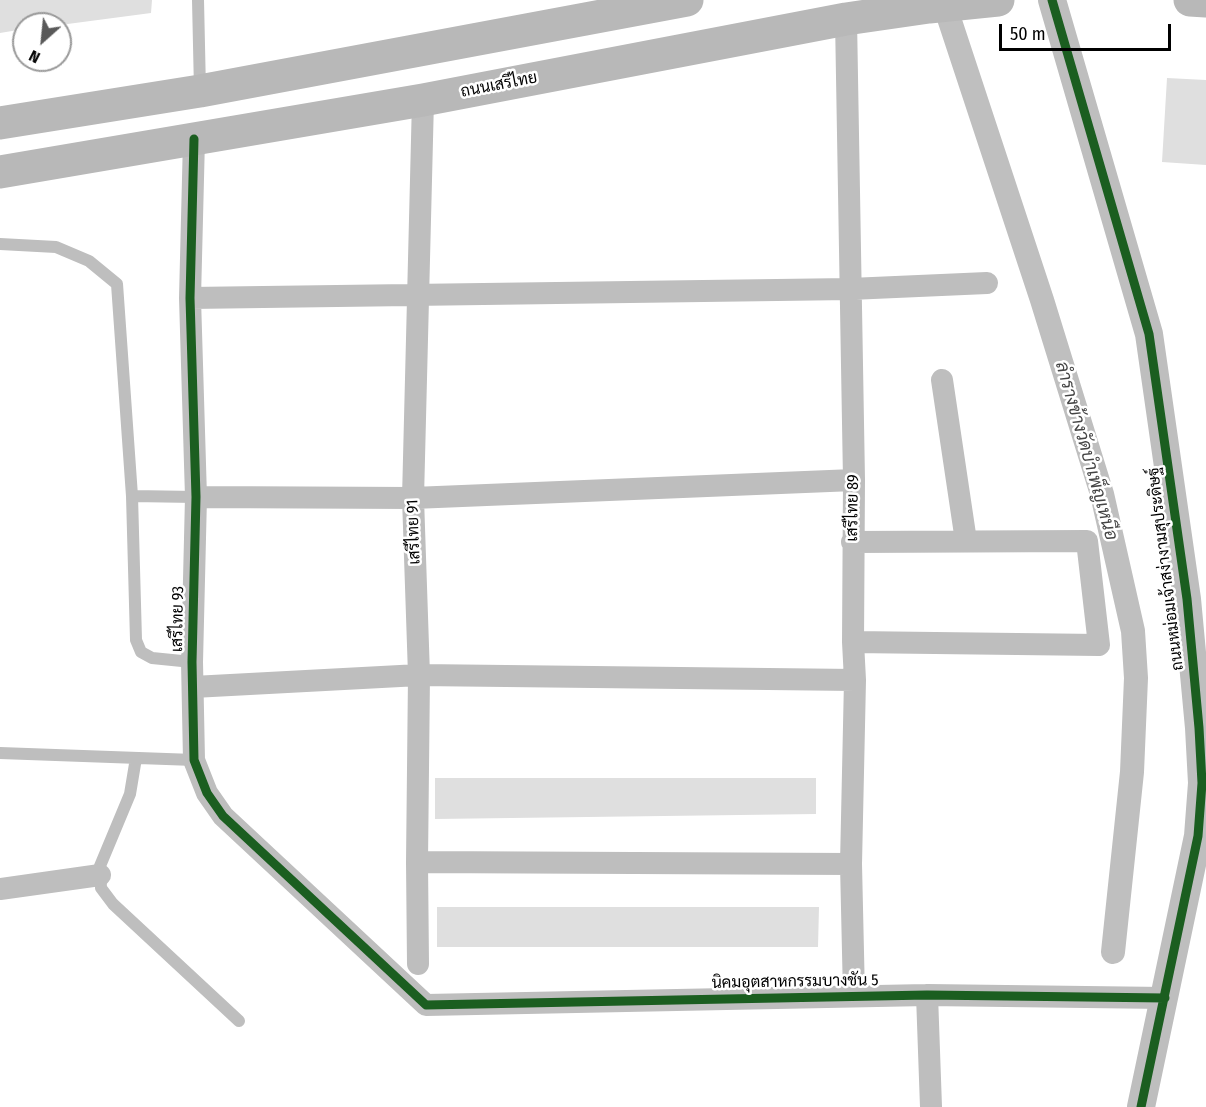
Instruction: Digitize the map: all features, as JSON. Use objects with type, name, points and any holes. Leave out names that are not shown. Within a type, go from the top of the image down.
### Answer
[{"type":"main road","points":[[0,123],[200,91],[687,0]]},
{"type":"main road","name":"ถนนเสรีไทย","points":[[0,172],[423,100],[846,19],[943,5],[998,0]]},
{"type":"main road","points":[[1190,0],[1206,1]]},
{"type":"street","name":"ถนนหม่อมเจ้าสง่างามสุประดิษฐ์","points":[[1052,0],[1149,334],[1187,599],[1202,783],[1198,836],[1141,1107]]},
{"type":"street","name":"เสรีไทย 89","points":[[846,19],[854,480],[852,542],[855,680],[851,864],[854,996]]},
{"type":"street","name":"เสรีไทย 91","points":[[418,964],[419,675],[413,498],[423,100]]},
{"type":"street","name":"เสรีไทย 93","points":[[194,139],[190,297],[196,497],[192,662],[194,760],[207,793],[223,816],[426,1005]]},
{"type":"street","points":[[190,297],[850,289],[987,283]]},
{"type":"street","points":[[942,380],[966,542]]},
{"type":"street","points":[[196,497],[413,498],[854,480]]},
{"type":"street","points":[[852,542],[1087,541],[1099,645],[853,642]]},
{"type":"street","points":[[193,687],[419,675],[855,680]]},
{"type":"street","points":[[417,862],[851,864]]},
{"type":"street","points":[[0,889],[100,874]]},
{"type":"street","name":"นิคมอุตสาหกรรมบางชัน 5","points":[[426,1005],[927,995],[1165,998]]},
{"type":"street","points":[[927,995],[931,1107]]},
{"type":"lane","points":[[198,0],[200,91]]},
{"type":"lane","points":[[0,244],[56,247],[89,261],[117,284],[132,496],[136,640],[141,652],[152,658],[192,662]]},
{"type":"lane","points":[[132,496],[196,497]]},
{"type":"lane","points":[[0,753],[194,760]]},
{"type":"lane","points":[[136,758],[130,794],[100,866],[101,888],[113,904],[239,1021]]},
{"type":"building","points":[[0,0],[152,0],[151,13],[72,23],[72,12],[12,12],[12,31],[0,33]]},
{"type":"building","points":[[1167,78],[1206,80],[1206,165],[1162,162]]},
{"type":"building","points":[[435,778],[816,778],[816,814],[435,819]]},
{"type":"building","points":[[437,907],[819,907],[818,947],[437,947]]},
{"type":"waterway","name":"ลำรางข้างวัดบำเพ็ญเหนือ","points":[[943,0],[1042,300],[1102,494],[1133,631],[1136,678],[1132,772],[1113,952]]},
{"type":"cycle path","points":[[1052,0],[1149,334],[1187,599],[1199,728],[1202,783],[1198,836],[1141,1107]]},
{"type":"cycle path","points":[[194,139],[190,298],[196,497],[192,662],[194,760],[207,793],[223,816],[426,1005],[927,995],[1165,998]]}]
